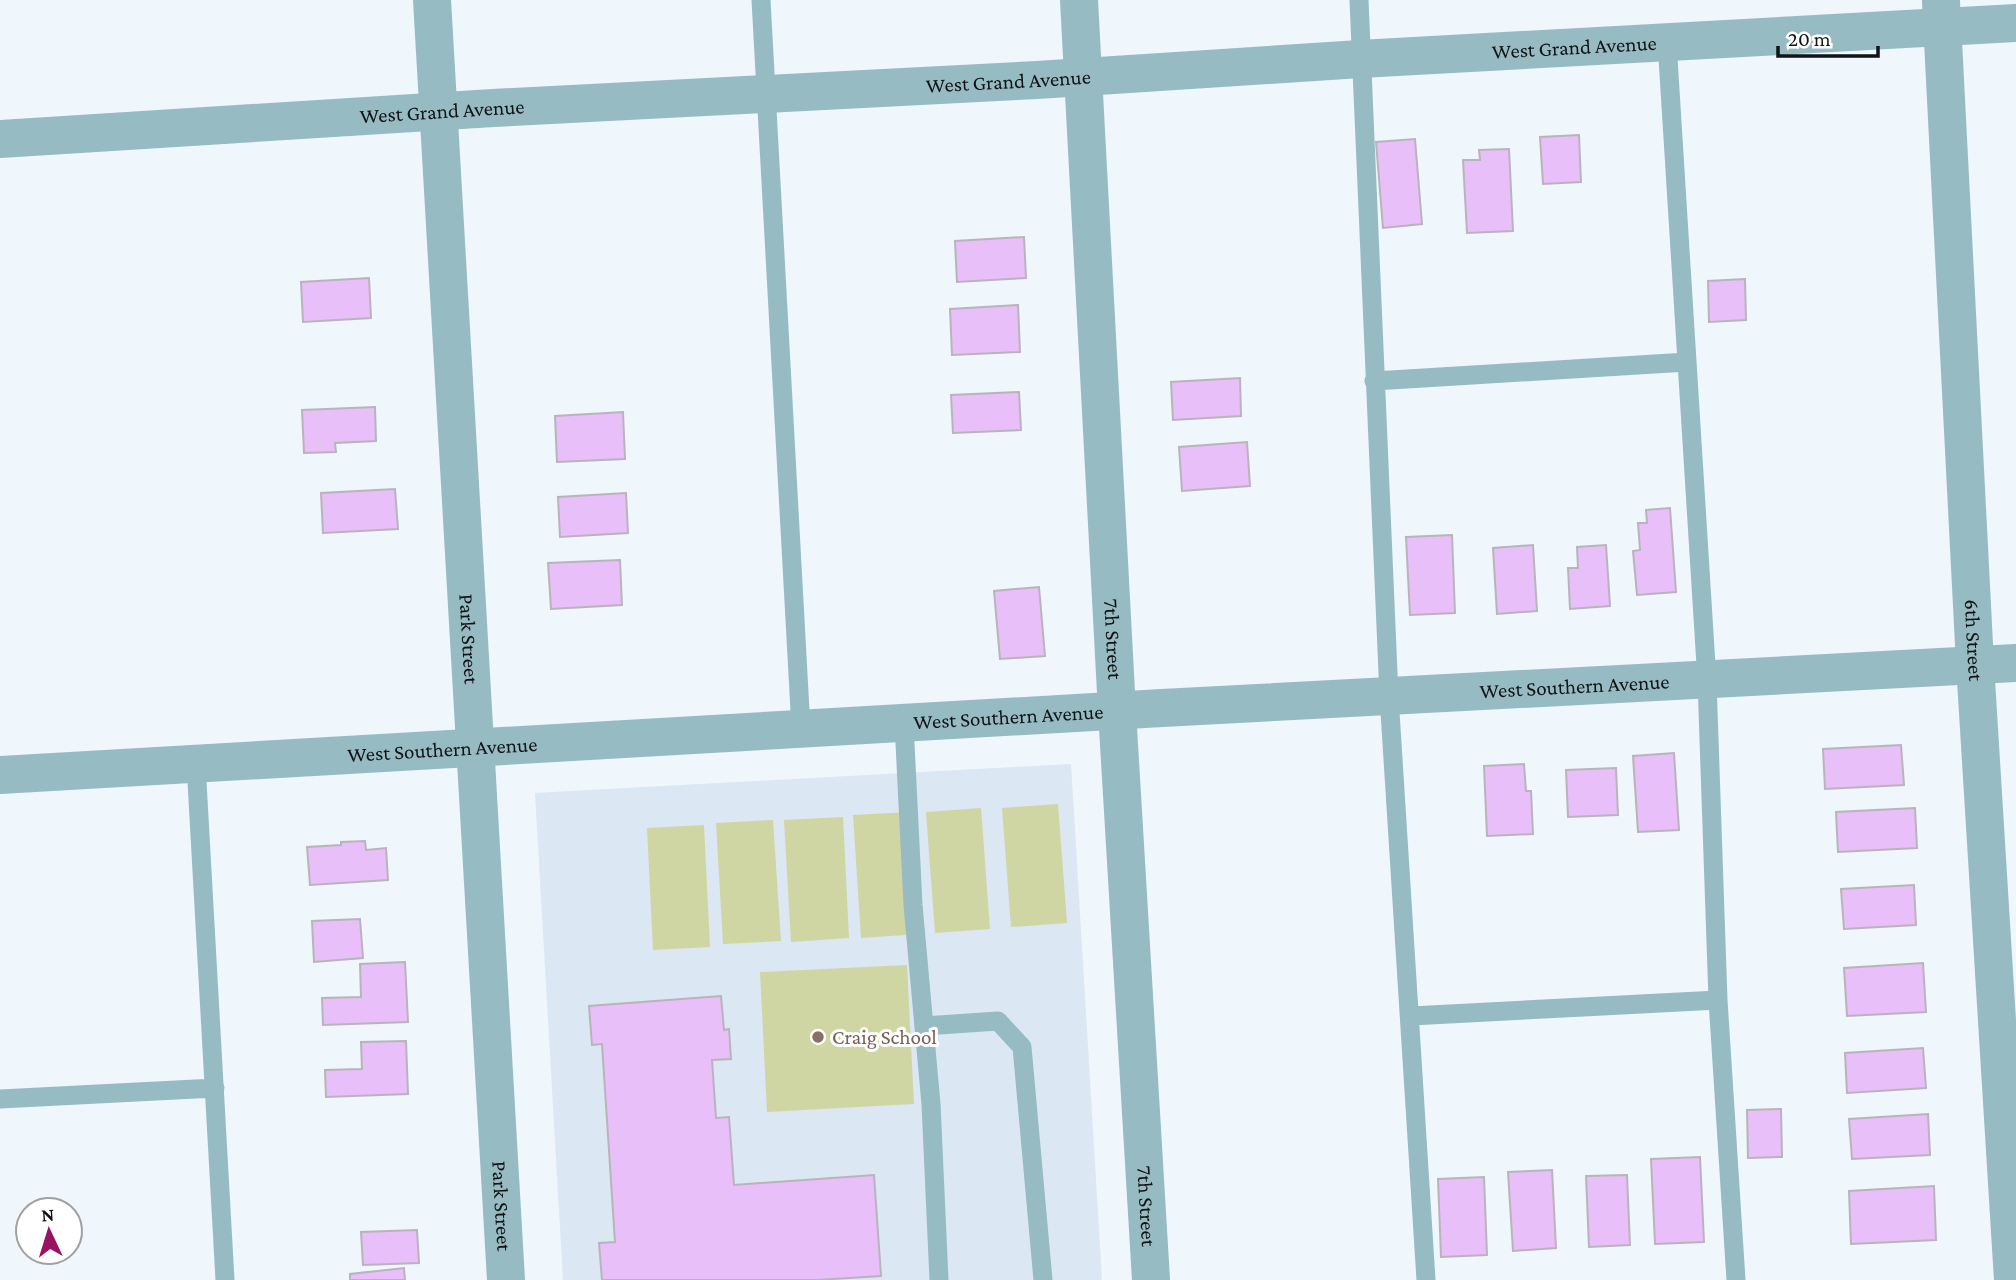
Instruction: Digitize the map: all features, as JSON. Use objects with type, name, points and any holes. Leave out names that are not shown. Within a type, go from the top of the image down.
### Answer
[{"type":"street","name":"Park Street","points":[[432,0],[506,1280]]},
{"type":"street","name":"7th Street","points":[[1079,0],[1151,1280]]},
{"type":"street","name":"West Grand Avenue","points":[[0,139],[1667,42],[1941,13],[2016,23]]},
{"type":"street","name":"6th Street","points":[[1941,13],[1975,664],[2013,1280]]},
{"type":"street","name":"West Southern Avenue","points":[[0,775],[2016,663]]},
{"type":"lane","points":[[761,0],[801,729]]},
{"type":"lane","points":[[1359,0],[1389,696],[1426,1280]]},
{"type":"lane","points":[[1667,42],[1707,681],[1718,1000],[1737,1280]]},
{"type":"lane","points":[[1374,382],[1687,362]]},
{"type":"lane","points":[[904,723],[913,905],[931,1104],[939,1280]]},
{"type":"lane","points":[[196,764],[225,1280]]},
{"type":"lane","points":[[1411,1016],[1718,1000]]},
{"type":"lane","points":[[924,1026],[998,1021],[1022,1047],[1043,1280]]},
{"type":"lane","points":[[0,1099],[215,1088]]},
{"type":"shaded area","name":"Craig School","points":[[1071,764],[1102,1280],[563,1280],[535,793]]},
{"type":"green space","points":[[1058,804],[1067,923],[1011,927],[1002,808]]},
{"type":"green space","points":[[981,808],[990,929],[935,933],[926,812]]},
{"type":"green space","points":[[911,812],[919,934],[861,938],[853,815]]},
{"type":"green space","points":[[843,817],[849,938],[791,942],[784,820]]},
{"type":"green space","points":[[773,820],[781,941],[723,944],[716,823]]},
{"type":"green space","points":[[704,825],[710,947],[653,950],[647,828]]},
{"type":"green space","points":[[907,965],[914,1104],[767,1112],[760,972]]},
{"type":"building","points":[[1579,135],[1581,182],[1543,184],[1540,137]]},
{"type":"building","points":[[1415,139],[1422,224],[1383,228],[1376,142]]},
{"type":"building","points":[[1509,149],[1513,231],[1467,233],[1463,160],[1480,160],[1479,150]]},
{"type":"building","points":[[1024,237],[1026,278],[957,282],[955,241]]},
{"type":"building","points":[[369,278],[371,318],[303,322],[301,282]]},
{"type":"building","points":[[1745,279],[1746,320],[1709,322],[1708,281]]},
{"type":"building","points":[[1018,305],[1020,352],[952,355],[950,309]]},
{"type":"building","points":[[1240,378],[1241,416],[1173,420],[1171,382]]},
{"type":"building","points":[[1019,392],[1021,430],[953,433],[951,395]]},
{"type":"building","points":[[375,407],[376,441],[335,443],[336,452],[304,453],[302,410]]},
{"type":"building","points":[[623,412],[625,459],[557,462],[555,416]]},
{"type":"building","points":[[1247,442],[1250,486],[1182,491],[1179,447]]},
{"type":"building","points":[[395,489],[398,529],[323,533],[321,493]]},
{"type":"building","points":[[626,493],[628,533],[560,537],[558,497]]},
{"type":"building","points":[[1670,508],[1676,592],[1637,595],[1633,551],[1640,550],[1638,523],[1647,523],[1646,510]]},
{"type":"building","points":[[1452,535],[1455,613],[1410,615],[1406,537]]},
{"type":"building","points":[[1533,545],[1537,611],[1497,614],[1493,548]]},
{"type":"building","points":[[1606,545],[1610,606],[1570,609],[1568,568],[1578,568],[1577,547]]},
{"type":"building","points":[[620,560],[622,605],[551,609],[548,563]]},
{"type":"building","points":[[1039,587],[1045,656],[1000,659],[994,591]]},
{"type":"building","points":[[1901,745],[1904,785],[1825,789],[1823,749]]},
{"type":"building","points":[[1674,753],[1679,830],[1638,832],[1633,756]]},
{"type":"building","points":[[1524,764],[1526,791],[1531,791],[1533,834],[1487,836],[1484,766]]},
{"type":"building","points":[[1616,768],[1618,815],[1568,817],[1566,770]]},
{"type":"building","points":[[1915,808],[1917,848],[1838,852],[1836,812]]},
{"type":"building","points":[[365,841],[366,850],[386,848],[388,880],[310,885],[307,847]]},
{"type":"building","points":[[1914,885],[1916,925],[1844,929],[1841,889]]},
{"type":"building","points":[[360,919],[363,958],[314,962],[312,921]]},
{"type":"building","points":[[405,962],[408,1022],[323,1025],[322,998],[361,997],[360,964]]},
{"type":"building","points":[[1923,963],[1926,1012],[1847,1016],[1844,968]]},
{"type":"building","points":[[721,996],[724,1030],[729,1029],[731,1059],[712,1060],[716,1118],[729,1117],[734,1185],[874,1175],[881,1276],[817,1280],[602,1280],[599,1243],[615,1242],[602,1044],[592,1045],[589,1006]]},
{"type":"building","points":[[406,1041],[408,1094],[326,1097],[325,1070],[362,1069],[361,1042]]},
{"type":"building","points":[[1923,1048],[1926,1088],[1847,1093],[1845,1053]]},
{"type":"building","points":[[1781,1109],[1782,1157],[1748,1158],[1747,1110]]},
{"type":"building","points":[[1928,1114],[1930,1155],[1852,1159],[1849,1119]]},
{"type":"building","points":[[1700,1157],[1704,1242],[1655,1244],[1651,1159]]},
{"type":"building","points":[[1552,1170],[1556,1248],[1513,1251],[1508,1172]]},
{"type":"building","points":[[1627,1175],[1630,1245],[1589,1247],[1586,1176]]},
{"type":"building","points":[[1484,1177],[1487,1255],[1441,1257],[1438,1179]]},
{"type":"building","points":[[1934,1186],[1936,1240],[1851,1244],[1849,1191]]},
{"type":"building","points":[[417,1230],[419,1263],[363,1265],[361,1232]]},
{"type":"building","points":[[404,1268],[405,1280],[350,1280],[350,1274]]},
{"type":"place","name":"Craig School","points":[[818,1037]]}]
